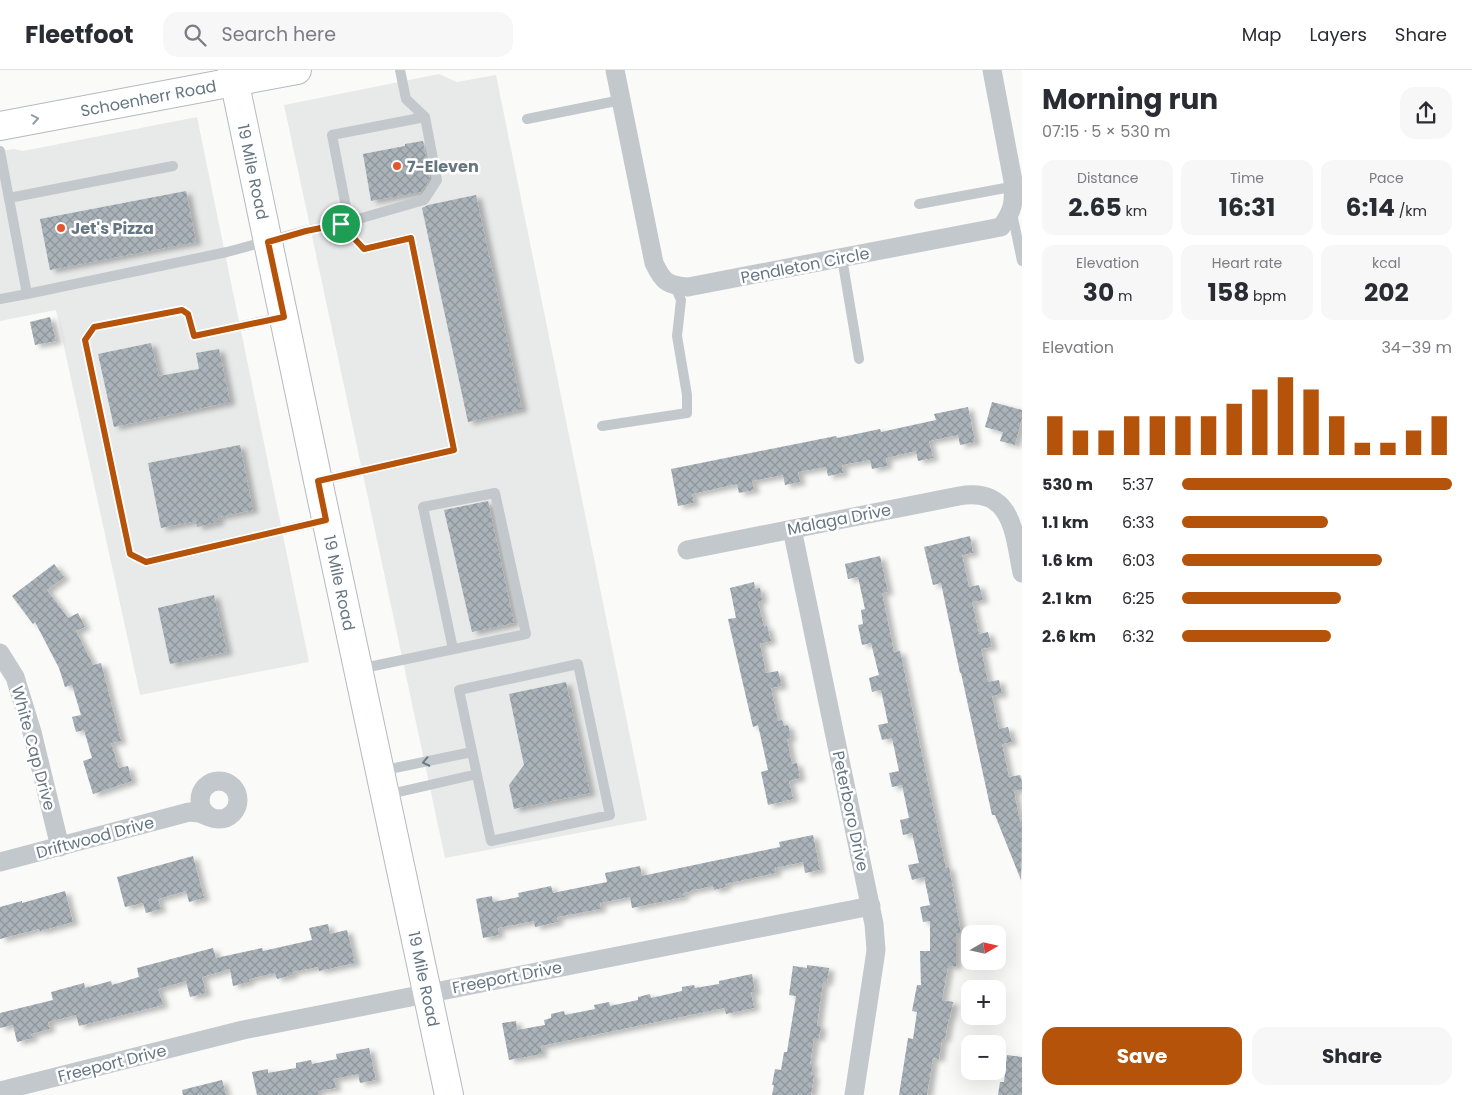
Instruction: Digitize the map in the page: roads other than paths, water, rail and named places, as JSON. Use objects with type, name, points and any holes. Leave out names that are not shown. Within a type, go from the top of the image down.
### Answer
[{"type":"street","name":"Schoenherr Road","points":[[0,126],[233,76],[298,70]]},
{"type":"street","points":[[615,70],[654,263],[660,276],[672,286],[675,286]]},
{"type":"street","points":[[992,70],[1018,185],[1012,210]]},
{"type":"street","name":"19 Mile Road","points":[[233,76],[449,1095]]},
{"type":"street","name":"Pendleton Circle","points":[[675,286],[688,287],[1001,227],[1012,210]]},
{"type":"street","name":"Malaga Drive","points":[[686,550],[969,494],[978,494],[992,499],[1005,511],[1010,521],[1022,573]]},
{"type":"street","name":"Peterboro Drive","points":[[792,529],[874,924],[876,950],[854,1095]]},
{"type":"street","name":"White Cap Drive","points":[[0,653],[15,677],[32,732],[60,847]]},
{"type":"street","name":"Driftwood Drive","points":[[0,862],[189,812],[221,819],[228,817],[236,808],[238,796],[232,785],[226,781],[213,781],[203,788],[196,804],[189,812]]},
{"type":"street","points":[[200,794],[201,807],[209,817]]},
{"type":"street","name":"Freeport Drive","points":[[0,1091],[243,1030],[871,906]]},
{"type":"lane","points":[[0,299],[268,242],[306,231],[341,224],[424,200],[437,180],[425,117],[406,99],[400,70]]},
{"type":"lane","points":[[527,119],[621,100]]},
{"type":"lane","points":[[341,224],[346,207],[332,135],[425,117]]},
{"type":"lane","points":[[0,151],[27,294]]},
{"type":"lane","points":[[9,198],[173,166]]},
{"type":"lane","points":[[919,204],[1018,185]]},
{"type":"lane","points":[[1012,210],[1022,261]]},
{"type":"lane","points":[[318,481],[454,450],[411,238],[364,249],[341,224]]},
{"type":"lane","points":[[842,258],[859,359]]},
{"type":"lane","points":[[602,426],[687,412],[687,395],[677,336],[681,300],[675,286]]},
{"type":"lane","points":[[284,317],[194,336],[188,314],[182,310],[94,327],[85,340],[130,554],[146,562],[326,520]]},
{"type":"lane","points":[[358,670],[526,634],[495,493],[424,507],[453,649]]},
{"type":"lane","points":[[578,664],[610,815],[491,841],[472,752],[459,690],[578,664]]},
{"type":"lane","points":[[382,783],[472,752]]},
{"type":"lane","points":[[382,783],[477,774]]},
{"type":"place","name":"7-Eleven","points":[[397,166]]},
{"type":"place","name":"Jet's Pizza","points":[[61,228]]}]
